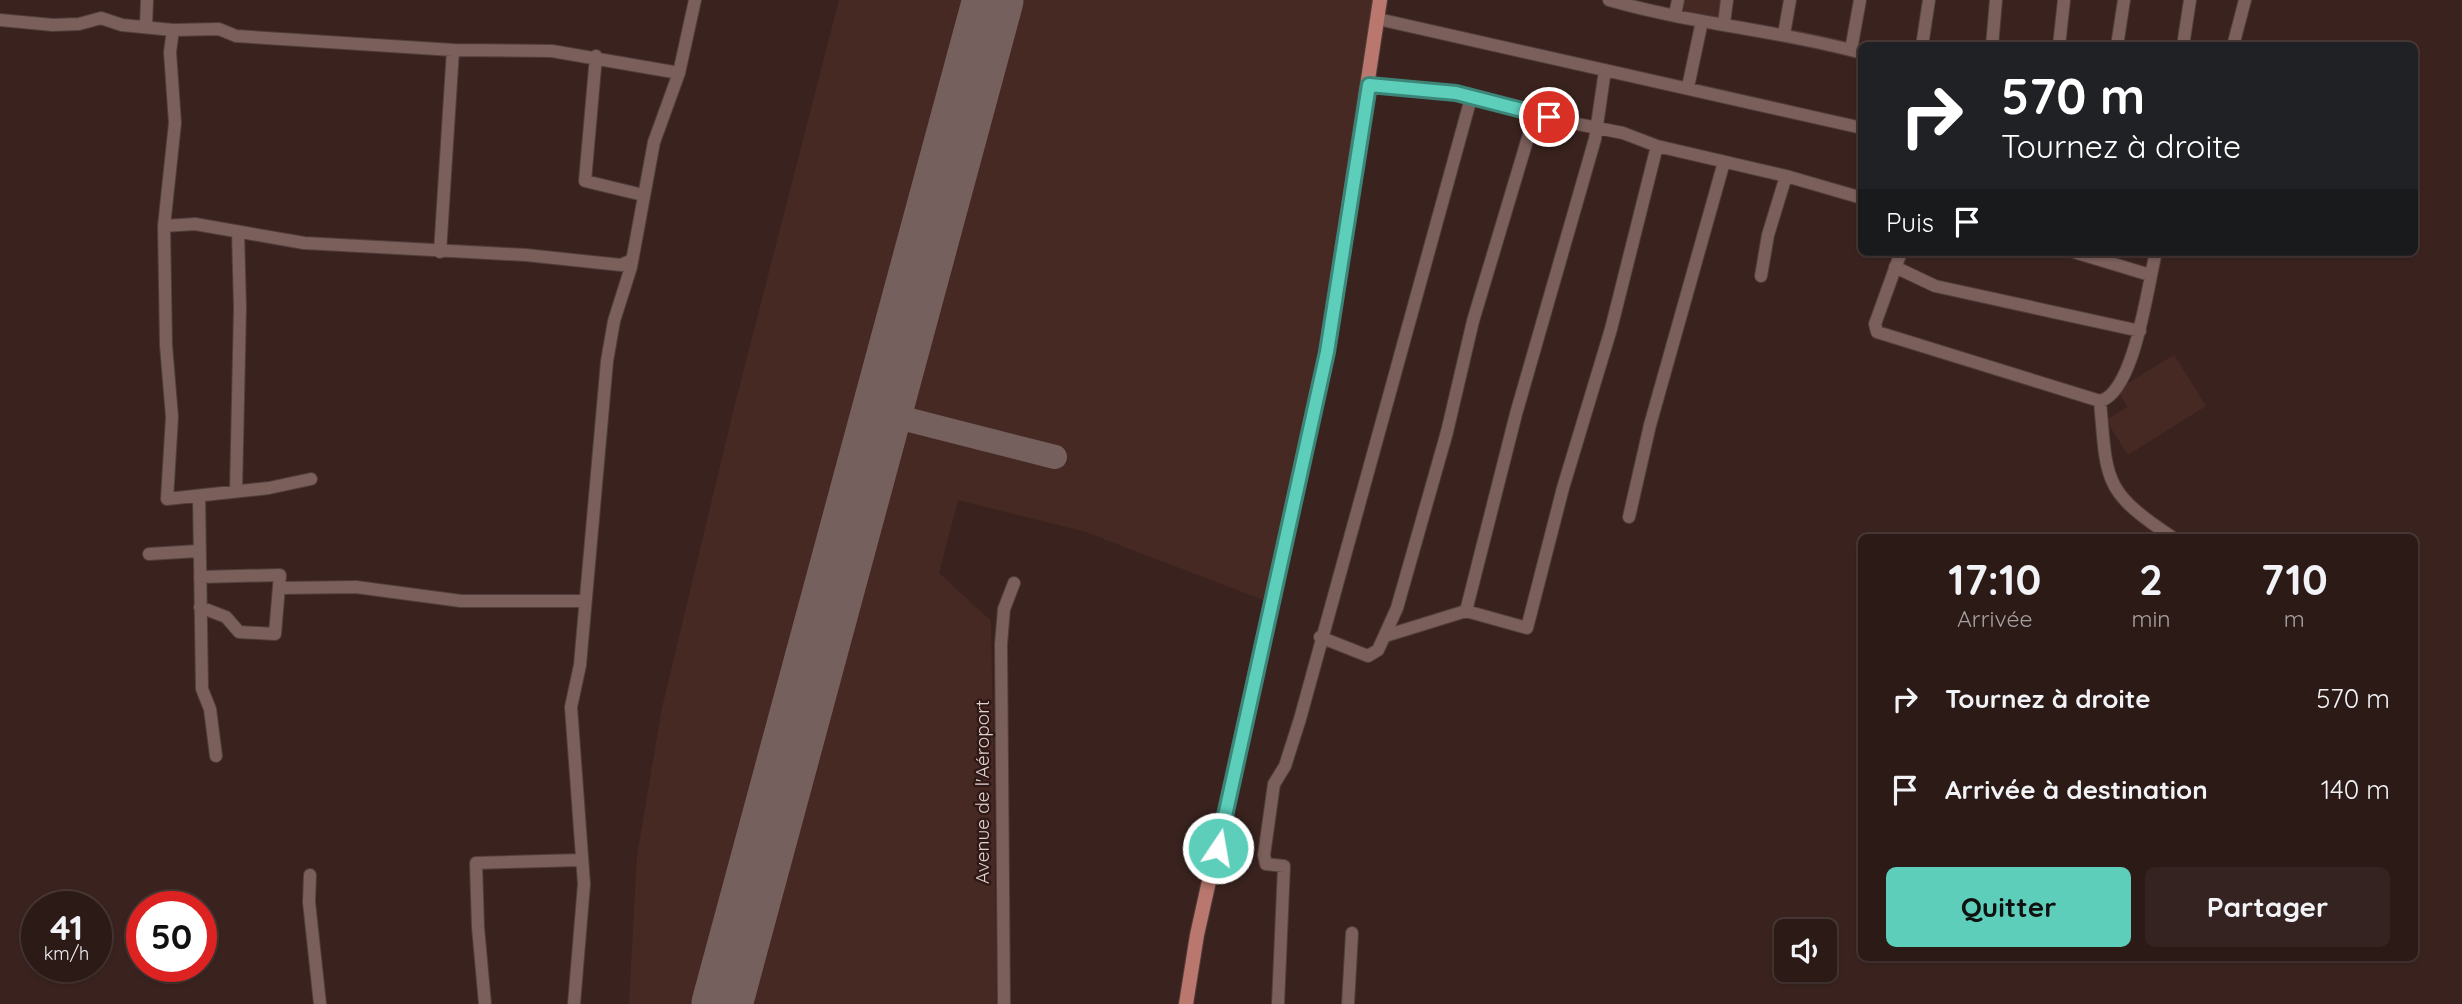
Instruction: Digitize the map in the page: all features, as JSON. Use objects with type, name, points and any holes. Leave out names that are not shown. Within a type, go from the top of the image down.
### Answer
[{"type":"main road","points":[[1186,1004],[1197,935],[1327,352],[1380,0]]},
{"type":"street","points":[[146,26],[147,0]]},
{"type":"street","points":[[574,1004],[584,884],[580,860],[577,760],[571,707],[580,665],[607,361],[614,321],[632,260],[654,142],[679,73],[695,0]]},
{"type":"street","points":[[1609,0],[1702,21],[1784,34],[1856,52],[1860,0]]},
{"type":"street","points":[[1675,15],[1678,0]]},
{"type":"street","points":[[1724,23],[1727,0]]},
{"type":"street","points":[[1784,34],[1790,0]]},
{"type":"street","points":[[1923,42],[1929,0]]},
{"type":"street","points":[[1992,42],[1996,0]]},
{"type":"street","points":[[2059,42],[2064,0]]},
{"type":"street","points":[[2118,42],[2124,0]]},
{"type":"street","points":[[2184,42],[2190,0]]},
{"type":"street","points":[[2234,42],[2245,0]]},
{"type":"street","points":[[0,20],[53,25],[79,24],[101,18],[122,25],[173,30],[219,29],[236,36],[453,50],[510,52],[535,49],[596,56],[679,73]]},
{"type":"street","points":[[1378,19],[1858,127]]},
{"type":"street","points":[[1688,87],[1702,21]]},
{"type":"street","points":[[173,30],[170,51],[175,123],[169,164],[168,211],[164,226],[166,345],[172,417],[167,499],[311,479]]},
{"type":"street","points":[[440,252],[453,50]]},
{"type":"street","points":[[596,56],[585,181],[643,195]]},
{"type":"street","points":[[1466,611],[1500,472],[1595,139],[1605,70]]},
{"type":"street","points":[[1369,85],[1425,88],[1471,98],[1623,133],[1657,146],[1786,176],[1858,197]]},
{"type":"street","points":[[1278,1004],[1284,866],[1265,862],[1265,834],[1274,784],[1285,766],[1300,719],[1320,637],[1471,98]]},
{"type":"street","points":[[1320,637],[1368,656],[1378,650],[1397,608],[1447,432],[1473,321],[1535,114]]},
{"type":"street","points":[[1385,636],[1466,611],[1527,628],[1563,488],[1611,329],[1657,146]]},
{"type":"street","points":[[1629,517],[1653,413],[1724,162]]},
{"type":"street","points":[[1761,276],[1768,235],[1786,176]]},
{"type":"street","points":[[164,226],[195,224],[304,243],[526,255],[621,265],[632,260]]},
{"type":"street","points":[[236,491],[240,309],[238,232]]},
{"type":"street","points":[[1899,256],[1875,324],[1877,331],[2100,401],[2112,394],[2140,331],[2155,256]]},
{"type":"street","points":[[2087,256],[2150,275]]},
{"type":"street","points":[[1895,267],[1936,286],[2140,331]]},
{"type":"street","points":[[2100,401],[2104,459],[2112,483],[2122,500],[2168,534]]},
{"type":"street","points":[[199,496],[202,689],[210,709],[216,756]]},
{"type":"street","points":[[149,554],[198,551]]},
{"type":"street","points":[[200,577],[280,575],[275,634],[239,632],[226,617],[200,607]]},
{"type":"street","name":"Avenue de l'Aéroport","points":[[1004,1004],[1001,644],[1004,609],[1014,583]]},
{"type":"street","points":[[279,587],[356,587],[461,601],[585,601]]},
{"type":"street","points":[[485,1004],[476,863],[580,860]]},
{"type":"street","points":[[310,875],[309,902],[320,1004]]},
{"type":"street","points":[[1348,1004],[1352,933]]},
{"type":"shaded area","points":[[839,0],[1374,0],[1322,366],[1266,601],[1083,531],[958,500],[939,573],[991,621],[997,1004],[629,1004],[637,856],[662,708],[734,408]]},
{"type":"shaded area","points":[[1684,0],[1726,0],[1724,19],[1683,14]]},
{"type":"shaded area","points":[[2174,355],[2206,406],[2128,455],[2106,420],[2128,407],[2117,390]]},
{"type":"taxiway","points":[[882,413],[1055,457]]},
{"type":"runway","points":[[722,1004],[993,0]]},
{"type":"route","points":[[1218,848],[1327,352],[1369,85],[1425,88],[1456,93],[1549,117]]}]
